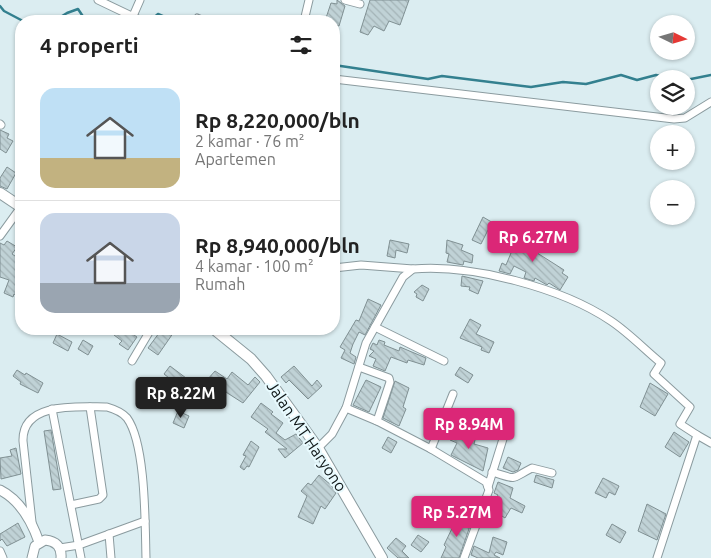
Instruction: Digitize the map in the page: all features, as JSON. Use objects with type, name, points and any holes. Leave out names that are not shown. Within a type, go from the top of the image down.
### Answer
[{"type":"main road","points":[[0,193],[15,203]]},
{"type":"main road","name":"Jalan MT Haryono","points":[[221,335],[258,366],[318,448],[382,558]]},
{"type":"street","points":[[98,0],[130,15]]},
{"type":"street","points":[[132,15],[140,0]]},
{"type":"street","points":[[305,15],[309,0]]},
{"type":"street","points":[[344,0],[360,4]]},
{"type":"street","points":[[340,80],[674,119],[685,118],[711,102]]},
{"type":"street","points":[[0,236],[15,215]]},
{"type":"street","points":[[340,267],[361,264],[413,269],[460,269],[544,289],[570,300],[611,321],[661,364],[654,374],[690,408],[680,424],[711,443]]},
{"type":"street","points":[[318,448],[332,434],[346,408],[366,344],[375,327],[403,277],[413,269]]},
{"type":"street","points":[[375,327],[444,361]]},
{"type":"street","points":[[132,361],[147,335]]},
{"type":"street","points":[[359,367],[389,378],[390,382],[377,421]]},
{"type":"street","points":[[431,448],[453,394]]},
{"type":"street","points":[[71,505],[99,498],[103,495],[90,407]]},
{"type":"street","points":[[39,542],[32,522],[23,430],[32,418],[52,408],[90,407],[114,409],[126,416],[131,425],[138,450],[145,521],[146,558]]},
{"type":"street","points":[[52,408],[81,558]]},
{"type":"street","points":[[346,408],[431,448],[483,478],[488,488]]},
{"type":"street","points":[[464,558],[507,426]]},
{"type":"street","points":[[656,558],[697,435]]},
{"type":"street","points":[[492,472],[513,478],[520,477],[532,468],[552,473]]},
{"type":"street","points":[[0,490],[11,497],[32,522]]},
{"type":"street","points":[[32,558],[33,550],[39,542],[51,541],[61,553],[145,521]]},
{"type":"street","points":[[109,534],[111,558]]},
{"type":"street","points":[[0,552],[3,558]]},
{"type":"building","points":[[337,0],[345,6],[340,23],[340,15],[327,15],[331,3],[337,4]]},
{"type":"building","points":[[370,0],[409,0],[400,25],[389,21],[384,31],[374,26],[368,35],[360,32]]},
{"type":"building","points":[[0,130],[9,134],[7,138],[13,141],[6,153],[0,149]]},
{"type":"building","points":[[7,167],[15,172],[7,189],[0,186],[0,178]]},
{"type":"building","points":[[483,217],[495,224],[491,231],[488,230],[481,244],[472,240]]},
{"type":"building","points":[[524,224],[532,228],[523,244],[564,270],[562,273],[568,277],[560,290],[549,283],[547,285],[535,278],[534,281],[524,278],[526,272],[514,266],[510,274],[499,271],[502,263],[506,265],[511,253],[507,251],[512,239],[515,241]]},
{"type":"building","points":[[390,240],[409,244],[407,253],[396,250],[395,258],[387,256]]},
{"type":"building","points":[[447,240],[463,245],[461,250],[473,255],[472,263],[464,261],[463,265],[447,262],[449,254],[446,253]]},
{"type":"building","points":[[7,241],[15,246],[12,254],[15,256],[15,295],[13,297],[4,293],[9,280],[0,277],[0,243],[4,245]]},
{"type":"building","points":[[462,276],[483,281],[478,294],[469,290],[470,287],[461,286]]},
{"type":"building","points":[[422,285],[429,289],[423,301],[416,297],[417,294],[414,292]]},
{"type":"building","points":[[368,299],[381,305],[365,335],[359,332],[353,344],[350,353],[356,357],[354,364],[341,358],[345,350],[340,347],[356,320],[359,321]]},
{"type":"building","points":[[470,319],[481,325],[476,334],[494,342],[489,353],[481,350],[482,347],[460,338]]},
{"type":"building","points":[[57,335],[72,342],[68,351],[53,343]]},
{"type":"building","points":[[114,335],[134,335],[137,337],[128,350],[119,344],[122,341]]},
{"type":"building","points":[[158,335],[172,335],[158,355],[148,348]]},
{"type":"building","points":[[83,340],[93,346],[88,355],[78,349]]},
{"type":"building","points":[[379,340],[385,342],[384,345],[399,351],[400,347],[426,358],[424,365],[408,360],[407,363],[391,357],[385,371],[373,366],[376,359],[369,356],[374,351],[370,349],[373,343],[377,345]]},
{"type":"building","points":[[170,366],[186,378],[179,386],[164,374]]},
{"type":"building","points":[[294,366],[312,386],[317,380],[322,386],[308,399],[289,380],[286,383],[281,377]]},
{"type":"building","points":[[460,367],[473,375],[468,383],[455,375]]},
{"type":"building","points":[[17,370],[43,383],[38,393],[20,384],[21,382],[13,376]]},
{"type":"building","points":[[215,371],[227,379],[232,372],[248,385],[255,377],[260,382],[243,403],[207,380]]},
{"type":"building","points":[[366,380],[381,387],[369,412],[353,405]]},
{"type":"building","points":[[395,381],[409,388],[403,407],[406,409],[399,426],[383,418]]},
{"type":"building","points":[[650,383],[668,394],[655,416],[640,407]]},
{"type":"building","points":[[261,403],[283,423],[276,433],[285,440],[296,434],[303,443],[285,458],[278,449],[287,449],[265,432],[268,429],[251,417]]},
{"type":"building","points":[[178,411],[189,416],[184,428],[173,423]]},
{"type":"building","points":[[51,430],[61,489],[53,490],[44,431]]},
{"type":"building","points":[[455,430],[467,436],[468,433],[476,436],[474,444],[488,448],[483,471],[451,455],[457,443],[450,440]]},
{"type":"building","points":[[674,432],[689,442],[680,457],[665,447]]},
{"type":"building","points":[[388,437],[397,442],[391,453],[382,448]]},
{"type":"building","points":[[251,441],[259,447],[249,467],[247,466],[244,470],[240,467],[246,456],[243,455]]},
{"type":"building","points":[[16,448],[21,474],[1,479],[0,458],[12,456],[10,450]]},
{"type":"building","points":[[508,457],[521,463],[518,470],[513,472],[503,468]]},
{"type":"building","points":[[319,475],[331,485],[336,493],[325,509],[321,506],[313,524],[298,517],[307,496],[301,491],[308,483],[311,485]]},
{"type":"building","points":[[536,475],[554,480],[552,488],[534,482]]},
{"type":"building","points":[[603,478],[619,486],[615,495],[609,492],[606,498],[595,493]]},
{"type":"building","points":[[498,482],[513,488],[510,498],[525,506],[522,513],[511,508],[505,518],[491,509],[498,495],[494,493]]},
{"type":"building","points":[[647,504],[666,514],[657,540],[638,531]]},
{"type":"building","points":[[459,514],[472,520],[459,558],[441,558],[446,547],[444,545]]},
{"type":"building","points":[[18,523],[25,537],[7,546],[2,539],[0,541],[0,534]]},
{"type":"building","points":[[612,524],[626,532],[620,543],[606,535]]},
{"type":"building","points":[[418,535],[429,542],[421,552],[411,545]]},
{"type":"building","points":[[493,537],[507,542],[503,555],[496,552],[494,555],[500,558],[478,558],[471,555],[474,546],[489,553]]},
{"type":"building","points":[[396,538],[406,546],[402,551],[409,558],[398,558],[387,548]]},
{"type":"waterway","points":[[0,6],[4,11],[15,17]]},
{"type":"waterway","points":[[64,15],[78,9],[82,15]]},
{"type":"waterway","points":[[157,15],[160,15]]},
{"type":"waterway","points":[[340,66],[428,79],[442,76],[531,87],[563,82],[586,84],[621,75],[637,80],[650,77]]},
{"type":"waterway","points":[[695,78],[711,75]]}]
